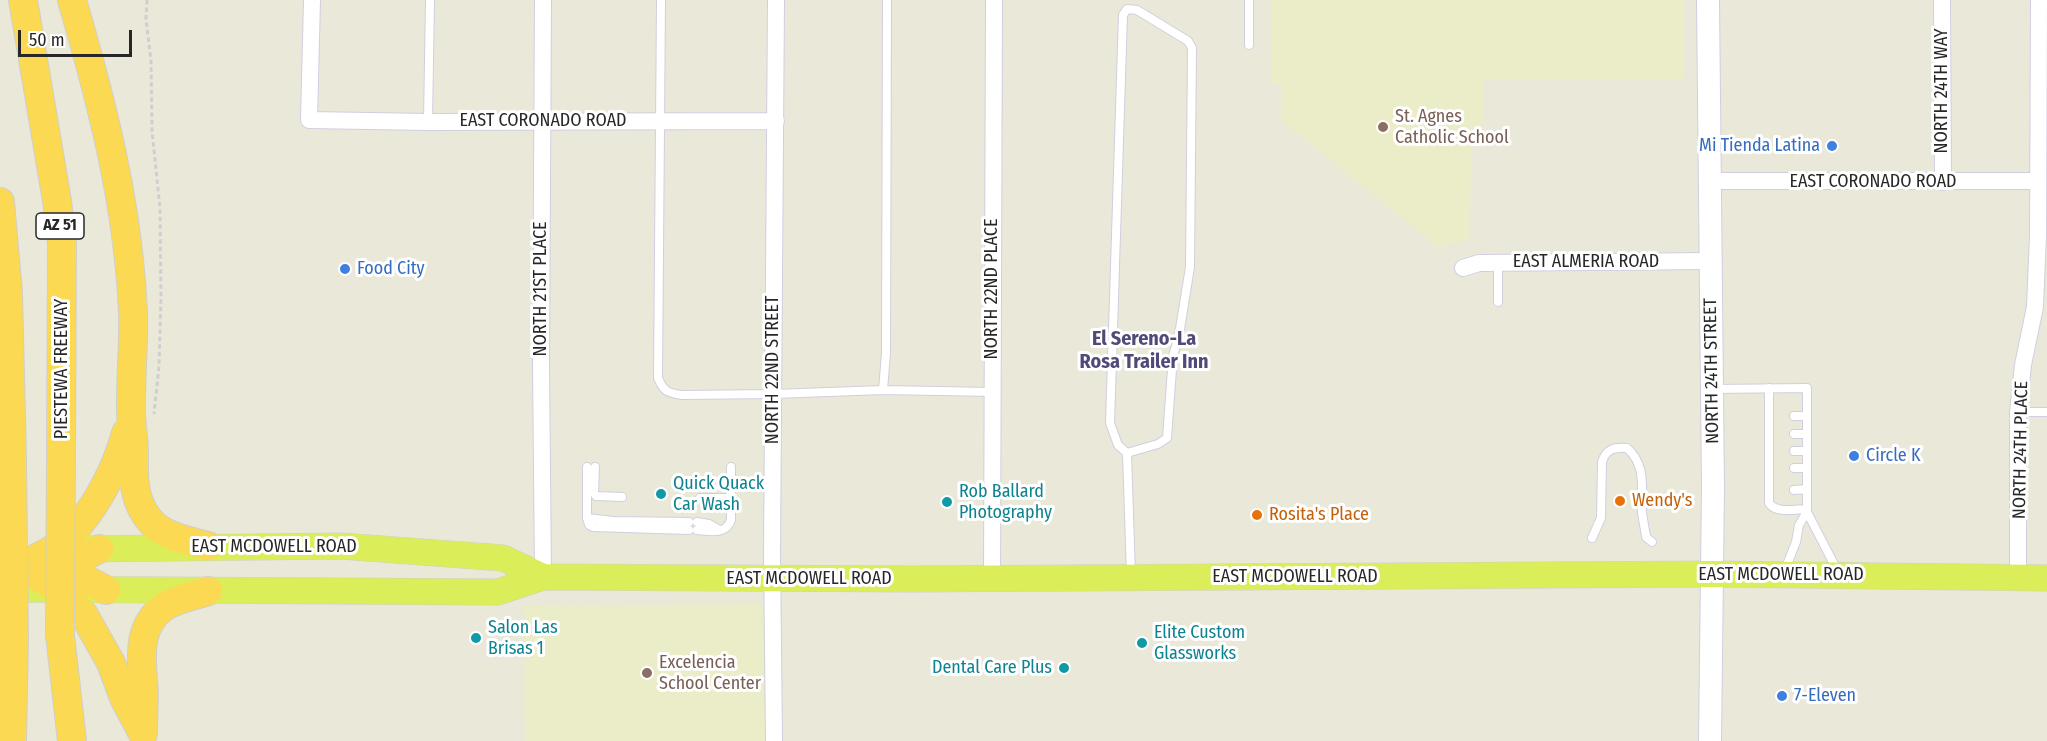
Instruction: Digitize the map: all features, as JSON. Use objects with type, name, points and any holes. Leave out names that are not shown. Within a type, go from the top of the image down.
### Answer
[{"type":"highway","name":"PIESTEWA FREEWAY","points":[[23,0],[57,201],[62,244],[60,635],[52,741]]},
{"type":"highway","points":[[72,0],[105,116],[117,172],[128,246],[133,313],[130,405],[135,484],[139,501],[153,525],[168,536],[208,546]]},
{"type":"highway","points":[[0,202],[8,292],[12,459],[14,639],[12,741]]},
{"type":"highway","points":[[0,608],[27,567],[76,526],[104,490],[121,450],[130,405]]},
{"type":"highway","points":[[0,525],[27,567],[84,615],[111,663],[124,698],[143,737]]},
{"type":"highway","points":[[27,567],[99,549]]},
{"type":"highway","points":[[27,567],[106,590]]},
{"type":"highway","points":[[143,737],[144,694],[140,661],[144,635],[153,618],[165,606],[208,591]]},
{"type":"highway","points":[[60,635],[72,741]]},
{"type":"highway","points":[[0,695],[14,639]]},
{"type":"main road","name":"NORTH 24TH STREET","points":[[1708,0],[1712,389],[1710,741]]},
{"type":"main road","name":"EAST MCDOWELL ROAD","points":[[99,549],[341,546],[503,558],[543,577]]},
{"type":"main road","name":"EAST MCDOWELL ROAD","points":[[106,590],[498,592],[543,577],[992,579],[1784,574],[2047,578]]},
{"type":"street","name":"EAST CORONADO ROAD","points":[[312,0],[309,120],[776,121]]},
{"type":"street","name":"NORTH 21ST PLACE","points":[[543,0],[541,364],[543,577]]},
{"type":"street","name":"NORTH 22ND STREET","points":[[774,741],[772,579],[776,0]]},
{"type":"street","name":"NORTH 22ND PLACE","points":[[992,579],[994,0]]},
{"type":"street","name":"NORTH 24TH WAY","points":[[1942,0],[1942,182]]},
{"type":"street","name":"NORTH 24TH PLACE","points":[[2018,578],[2018,412],[2023,365],[2041,307],[2042,203],[2037,181],[2042,97],[2039,0]]},
{"type":"street","name":"EAST CORONADO ROAD","points":[[1710,181],[2037,181]]},
{"type":"street","name":"EAST ALMERIA ROAD","points":[[1463,268],[1479,263],[1711,261]]},
{"type":"lane","points":[[428,122],[430,0]]},
{"type":"lane","points":[[661,0],[658,378],[661,385],[668,393],[682,395],[883,390],[992,392]]},
{"type":"lane","points":[[883,390],[886,353],[887,0]]},
{"type":"lane","points":[[1249,0],[1249,45]]},
{"type":"lane","points":[[1127,453],[1158,444],[1167,438],[1169,426],[1173,356],[1179,335],[1190,267],[1192,48],[1188,41],[1137,10],[1127,9],[1123,15],[1110,423],[1118,445],[1127,453],[1131,578]]},
{"type":"lane","points":[[1498,263],[1498,302]]},
{"type":"lane","points":[[1769,388],[1773,416],[1773,489],[1769,503],[1772,508],[1778,510],[1807,510]]},
{"type":"lane","points":[[1712,389],[1807,388],[1807,510],[1840,575]]},
{"type":"lane","points":[[2018,412],[2047,412]]},
{"type":"lane","points":[[1794,416],[1807,416]]},
{"type":"lane","points":[[1794,434],[1808,434]]},
{"type":"lane","points":[[1592,538],[1601,518],[1604,454],[1610,449],[1627,448],[1638,462],[1642,472],[1642,513],[1646,537],[1652,542]]},
{"type":"lane","points":[[1794,451],[1807,451]]},
{"type":"lane","points":[[622,497],[596,496],[591,467],[587,518],[589,525],[601,529],[693,526],[720,531],[730,525],[731,520],[731,467]]},
{"type":"lane","points":[[1794,468],[1807,468]]},
{"type":"lane","points":[[1794,489],[1807,489]]},
{"type":"lane","points":[[700,498],[731,498]]},
{"type":"lane","points":[[1784,574],[1796,542],[1799,525],[1807,510]]},
{"type":"path","points":[[147,0],[152,131],[160,208],[159,366],[153,425]]},
{"type":"shaded area","name":"St. Agnes Catholic School","points":[[1271,0],[1684,0],[1684,79],[1484,80],[1483,123],[1472,131],[1469,239],[1438,247],[1282,121],[1281,86],[1272,83]]},
{"type":"shaded area","name":"Excelencia School Center","points":[[768,604],[771,741],[525,741],[524,606]]},
{"type":"place","name":"St. Agnes Catholic School","points":[[1383,127]]},
{"type":"place","name":"Mi Tienda Latina","points":[[1832,146]]},
{"type":"place","name":"Food City","points":[[345,269]]},
{"type":"place","name":"Circle K","points":[[1854,456]]},
{"type":"place","name":"Quick Quack Car Wash","points":[[661,494]]},
{"type":"place","name":"Wendy's","points":[[1620,501]]},
{"type":"place","name":"Rob Ballard Photography","points":[[947,502]]},
{"type":"place","name":"Rosita's Place","points":[[1257,515]]},
{"type":"place","name":"Salon Las Brisas 1","points":[[476,638]]},
{"type":"place","name":"Elite Custom Glassworks","points":[[1142,643]]},
{"type":"place","name":"Dental Care Plus","points":[[1064,668]]},
{"type":"place","name":"Excelencia School Center","points":[[647,673]]},
{"type":"place","name":"7-Eleven","points":[[1782,696]]},
{"type":"district","name":"El Sereno-La Rosa Trailer Inn","points":[[1144,350]]}]
